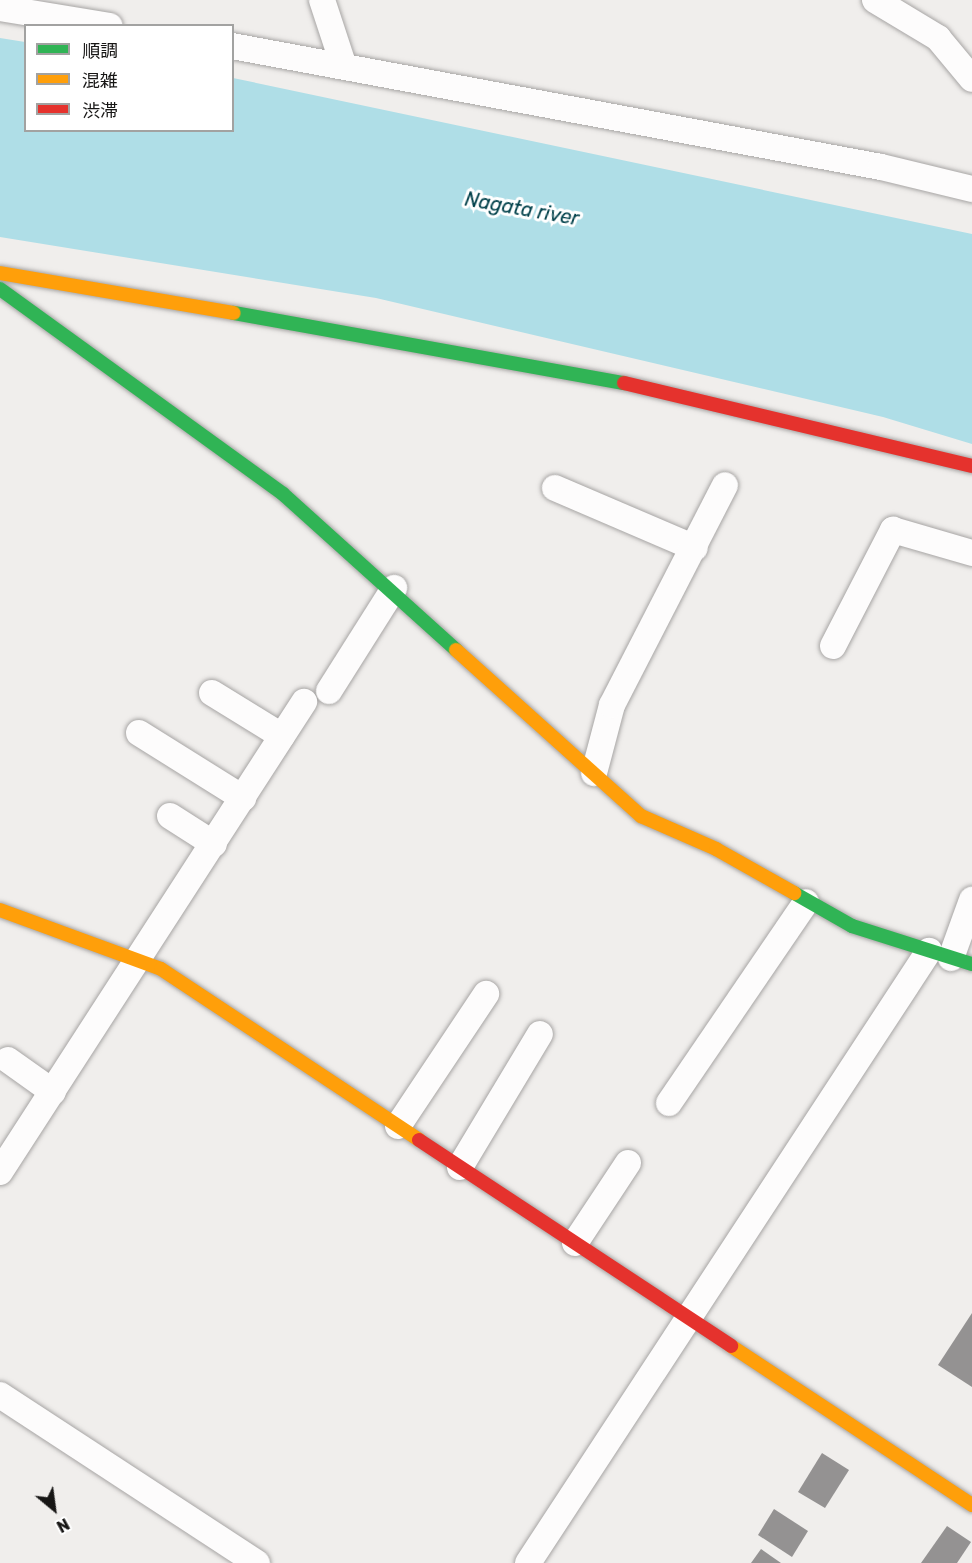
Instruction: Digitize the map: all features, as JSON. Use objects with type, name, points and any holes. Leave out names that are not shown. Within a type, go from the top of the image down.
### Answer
[{"type":"street","points":[[322,0],[343,64]]},
{"type":"street","points":[[875,0],[938,38],[972,79]]},
{"type":"street","points":[[0,8],[98,24]]},
{"type":"street","points":[[234,46],[343,64],[972,189]]},
{"type":"street","points":[[2,291],[556,368],[860,435],[972,466]]},
{"type":"street","points":[[2,291],[283,494],[394,588],[641,816],[716,849],[852,926],[951,958]]},
{"type":"street","points":[[594,773],[612,705],[695,548],[725,485]]},
{"type":"street","points":[[555,488],[695,548]]},
{"type":"street","points":[[833,646],[893,530],[972,553]]},
{"type":"street","points":[[329,691],[394,588]]},
{"type":"street","points":[[212,693],[282,736]]},
{"type":"street","points":[[0,1172],[140,962],[304,702]]},
{"type":"street","points":[[139,733],[243,798]]},
{"type":"street","points":[[170,816],[214,844]]},
{"type":"street","points":[[528,1563],[689,1319],[951,958],[972,900]]},
{"type":"street","points":[[669,1103],[806,902]]},
{"type":"street","points":[[0,910],[161,969],[972,1505]]},
{"type":"street","points":[[398,1126],[486,994]]},
{"type":"street","points":[[460,1167],[540,1034]]},
{"type":"street","points":[[8,1060],[53,1092]]},
{"type":"street","points":[[575,1243],[628,1164]]},
{"type":"street","points":[[0,1395],[257,1563]]},
{"type":"water","name":"Nagata river","points":[[0,38],[24,42],[24,132],[234,132],[234,78],[972,234],[972,444],[883,417],[376,298],[0,237]]},
{"type":"building","points":[[972,1313],[972,1387],[938,1365]]},
{"type":"building","points":[[822,1453],[849,1470],[825,1508],[798,1492]]},
{"type":"building","points":[[774,1509],[808,1531],[792,1557],[758,1535]]},
{"type":"building","points":[[947,1526],[971,1542],[957,1563],[921,1563]]},
{"type":"building","points":[[761,1549],[781,1563],[751,1563]]},
{"type":"traffic: fast","points":[[0,289],[283,494],[456,650]]},
{"type":"traffic: fast","points":[[234,313],[624,383]]},
{"type":"traffic: fast","points":[[794,893],[852,926],[972,964]]},
{"type":"traffic: slow","points":[[0,273],[234,313]]},
{"type":"traffic: slow","points":[[456,650],[641,816],[716,849],[794,893]]},
{"type":"traffic: slow","points":[[0,910],[161,969],[419,1140]]},
{"type":"traffic: slow","points":[[731,1346],[972,1505]]},
{"type":"traffic: jam","points":[[624,383],[972,466]]},
{"type":"traffic: jam","points":[[419,1140],[731,1346]]}]
